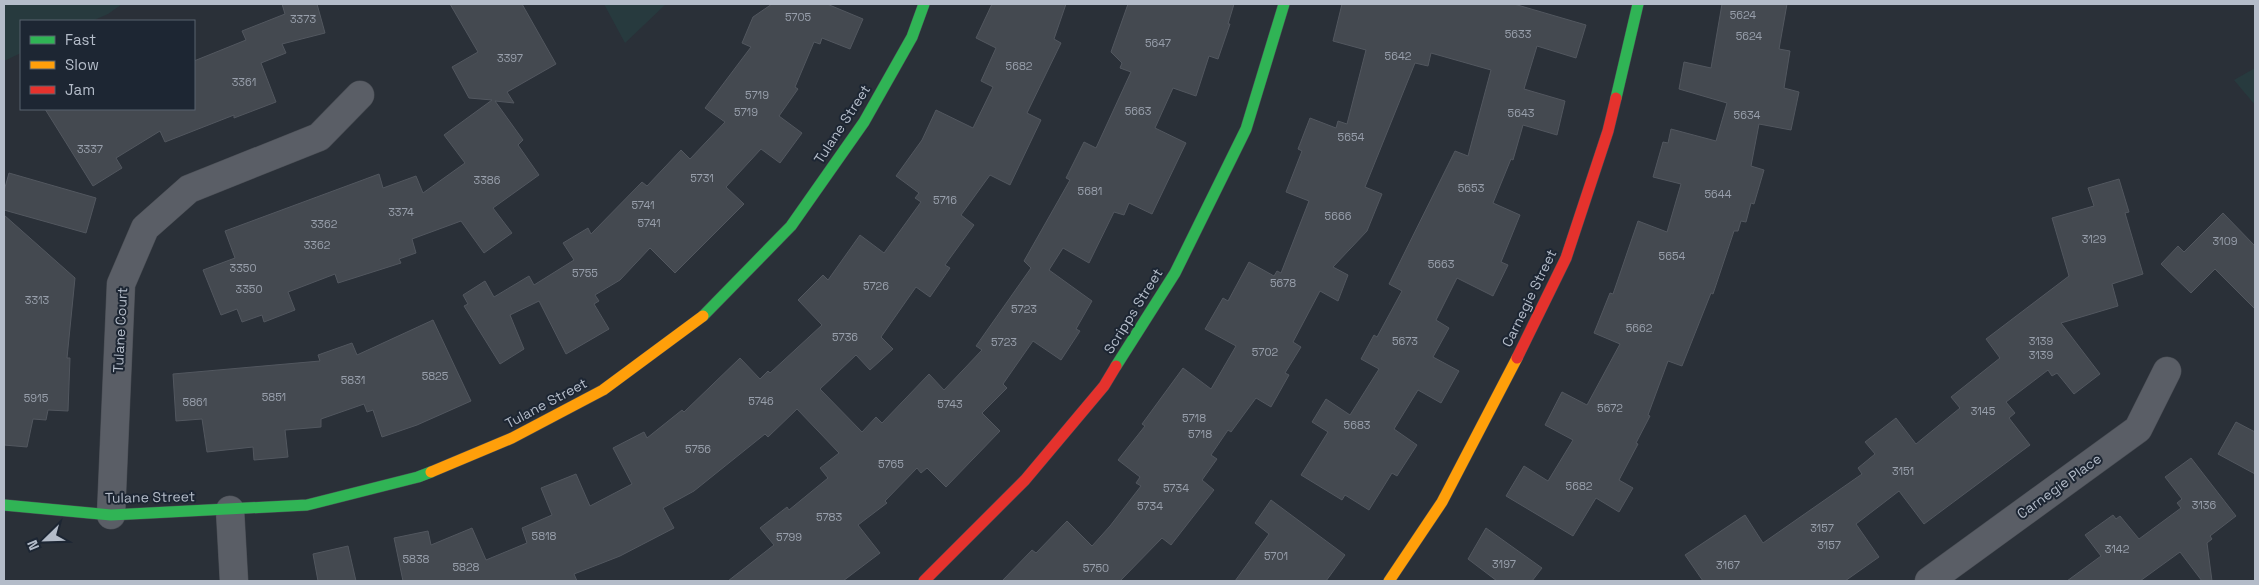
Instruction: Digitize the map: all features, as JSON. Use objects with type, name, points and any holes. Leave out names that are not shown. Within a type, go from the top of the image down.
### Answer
[{"type":"street","name":"Tulane Street","points":[[4,505],[111,515],[307,505],[418,477],[512,438],[603,390],[703,316],[791,226],[864,122],[912,37],[924,4]]},
{"type":"street","name":"Scripps Street","points":[[924,581],[1025,480],[1104,386],[1175,273],[1246,129],[1284,4]]},
{"type":"street","name":"Carnegie Street","points":[[1389,581],[1442,502],[1500,392],[1566,258],[1608,130],[1638,4]]},
{"type":"street","name":"Tulane Court","points":[[111,515],[121,284],[145,228],[189,189],[320,136],[360,94]]},
{"type":"street","name":"Carnegie Place","points":[[1929,581],[2138,428],[2167,371]]},
{"type":"street","points":[[230,510],[234,581]]},
{"type":"green space","points":[[4,4],[122,4],[108,14],[94,20],[20,20],[20,53],[4,61]]},
{"type":"green space","points":[[604,4],[666,4],[625,43]]},
{"type":"green space","points":[[2255,68],[2255,105],[2234,80]]},
{"type":"building","points":[[282,4],[317,4],[325,33],[282,44],[286,53],[261,63],[276,102],[234,118],[234,115],[165,142],[160,131],[116,158],[122,168],[93,186],[46,110],[195,110],[195,61],[246,40],[242,31],[285,14]]},
{"type":"building","points":[[450,4],[522,4],[556,64],[507,92],[514,103],[495,101],[523,140],[518,145],[539,175],[493,208],[512,233],[484,253],[461,221],[412,239],[416,253],[399,259],[401,263],[338,283],[335,274],[288,292],[295,310],[264,322],[262,315],[242,322],[237,309],[221,315],[203,270],[235,258],[225,231],[379,174],[383,188],[416,176],[423,193],[465,163],[444,135],[492,100],[469,98],[452,67],[478,52]]},
{"type":"building","points":[[772,4],[827,4],[863,19],[850,49],[822,38],[820,44],[814,42],[795,87],[798,89],[779,116],[802,133],[780,163],[761,149],[726,187],[744,204],[675,273],[650,248],[620,280],[595,295],[599,301],[594,304],[609,329],[566,354],[539,301],[510,315],[524,349],[500,364],[464,306],[468,304],[463,295],[485,281],[494,297],[529,276],[534,285],[574,260],[563,243],[588,228],[591,234],[642,182],[647,186],[681,150],[690,159],[725,122],[705,108],[751,47],[742,43],[753,17]]},
{"type":"building","points":[[992,4],[1066,4],[1054,39],[1061,43],[1027,113],[1041,120],[1010,185],[990,175],[961,215],[974,225],[945,265],[950,268],[930,297],[916,287],[881,337],[893,349],[870,370],[856,355],[820,389],[862,432],[876,417],[882,423],[929,374],[944,390],[982,350],[976,346],[1031,268],[1024,261],[1070,180],[1066,178],[1084,142],[1096,148],[1131,72],[1120,68],[1122,63],[1111,52],[1128,4],[1234,4],[1228,24],[1230,24],[1218,59],[1209,56],[1196,96],[1173,88],[1155,128],[1186,143],[1152,214],[1129,203],[1124,215],[1114,212],[1089,263],[1063,248],[1049,270],[1092,301],[1076,329],[1080,331],[1061,360],[1033,341],[1003,384],[1007,388],[982,413],[1000,431],[946,487],[927,468],[921,473],[917,468],[885,501],[887,503],[858,525],[880,553],[843,581],[728,581],[774,545],[760,528],[787,507],[789,510],[828,478],[820,468],[839,453],[797,409],[768,437],[765,434],[694,491],[663,508],[674,528],[620,556],[574,574],[577,581],[403,581],[394,538],[428,531],[431,545],[472,528],[486,560],[527,543],[522,528],[552,515],[541,488],[576,474],[590,506],[632,484],[613,448],[644,432],[647,438],[682,410],[684,412],[740,358],[760,379],[768,371],[770,373],[822,325],[798,300],[823,275],[828,280],[860,235],[884,253],[921,202],[915,198],[919,193],[896,176],[922,140],[936,110],[973,128],[993,87],[981,81],[996,48],[976,38]]},
{"type":"building","points":[[1342,4],[1514,4],[1586,25],[1576,58],[1537,46],[1524,89],[1565,101],[1557,135],[1523,125],[1513,160],[1511,159],[1493,203],[1520,215],[1501,262],[1508,265],[1493,296],[1457,278],[1436,320],[1449,328],[1433,357],[1459,371],[1441,403],[1418,390],[1394,429],[1417,445],[1397,476],[1392,473],[1369,510],[1345,495],[1342,500],[1301,475],[1328,432],[1312,422],[1326,399],[1350,415],[1379,369],[1361,359],[1374,335],[1377,337],[1402,291],[1389,284],[1455,151],[1468,156],[1491,70],[1431,53],[1428,66],[1415,63],[1365,187],[1382,194],[1367,231],[1333,267],[1348,275],[1338,301],[1320,291],[1293,342],[1301,347],[1285,373],[1289,375],[1271,407],[1256,398],[1231,432],[1228,430],[1211,455],[1217,459],[1202,480],[1214,490],[1171,545],[1162,538],[1120,581],[1002,581],[1032,550],[1036,553],[1067,521],[1092,546],[1141,486],[1136,483],[1140,477],[1118,460],[1145,426],[1142,424],[1183,368],[1211,389],[1236,346],[1205,329],[1223,298],[1228,301],[1249,262],[1274,276],[1277,271],[1281,273],[1309,201],[1286,192],[1302,151],[1298,149],[1310,118],[1336,128],[1338,121],[1347,124],[1366,50],[1333,41]]},
{"type":"building","points":[[1722,4],[1787,4],[1779,49],[1790,51],[1784,88],[1799,92],[1791,130],[1759,124],[1751,166],[1764,170],[1754,204],[1751,203],[1746,222],[1741,221],[1738,231],[1734,231],[1713,294],[1711,293],[1682,366],[1668,361],[1648,415],[1650,416],[1619,480],[1633,488],[1619,512],[1596,498],[1573,536],[1506,496],[1524,466],[1548,481],[1573,440],[1545,425],[1562,392],[1587,405],[1620,344],[1594,333],[1610,293],[1613,294],[1638,221],[1667,232],[1681,184],[1653,177],[1663,142],[1668,143],[1671,129],[1716,141],[1727,103],[1679,89],[1684,62],[1711,68]]},
{"type":"building","points":[[9,173],[96,198],[86,233],[4,210],[4,191]]},
{"type":"building","points":[[2119,179],[2129,212],[2125,213],[2143,274],[2112,284],[2118,306],[2061,323],[2100,374],[2074,394],[2057,373],[2052,376],[2048,370],[2006,402],[2015,413],[2009,418],[2030,445],[1924,524],[1899,491],[1856,524],[1879,557],[1845,581],[1703,581],[1685,555],[1745,515],[1763,543],[1862,474],[1858,468],[1875,454],[1865,442],[1896,418],[1916,444],[1960,408],[1951,397],[2000,358],[1986,339],[2069,276],[2052,218],[2094,206],[2088,188]]},
{"type":"building","points":[[2223,213],[2255,246],[2255,309],[2215,269],[2191,293],[2161,264],[2178,246],[2184,252]]},
{"type":"building","points":[[4,215],[75,278],[67,358],[70,358],[68,411],[48,410],[46,420],[33,419],[27,447],[4,445]]},
{"type":"building","points":[[433,320],[471,401],[417,425],[382,437],[373,410],[367,412],[364,404],[321,419],[321,427],[285,430],[288,457],[254,460],[253,447],[207,452],[202,419],[176,421],[173,374],[320,361],[318,355],[352,343],[357,355]]},
{"type":"building","points":[[2236,422],[2255,432],[2255,474],[2218,454]]},
{"type":"building","points":[[2191,458],[2236,516],[2210,536],[2212,539],[2207,543],[2212,581],[2202,581],[2180,552],[2140,581],[2067,581],[2101,556],[2085,535],[2113,515],[2116,519],[2120,516],[2139,539],[2181,508],[2177,503],[2182,499],[2165,477]]},
{"type":"building","points":[[1271,500],[1345,555],[1326,581],[1235,581],[1269,534],[1255,523]]},
{"type":"building","points":[[1486,528],[1542,568],[1532,581],[1497,581],[1468,559]]},
{"type":"building","points":[[348,546],[356,581],[318,581],[313,554]]},
{"type":"traffic: fast","points":[[703,316],[791,226],[864,122],[912,37],[924,4]]},
{"type":"traffic: fast","points":[[1116,366],[1175,273],[1246,129],[1284,4]]},
{"type":"traffic: fast","points":[[1616,98],[1638,4]]},
{"type":"traffic: fast","points":[[4,505],[111,515],[307,505],[431,472]]},
{"type":"traffic: slow","points":[[431,472],[512,438],[603,390],[703,316]]},
{"type":"traffic: slow","points":[[1389,581],[1442,502],[1517,358]]},
{"type":"traffic: jam","points":[[1517,358],[1566,258],[1608,131],[1616,98]]},
{"type":"traffic: jam","points":[[924,581],[1025,480],[1104,386],[1116,366]]}]
